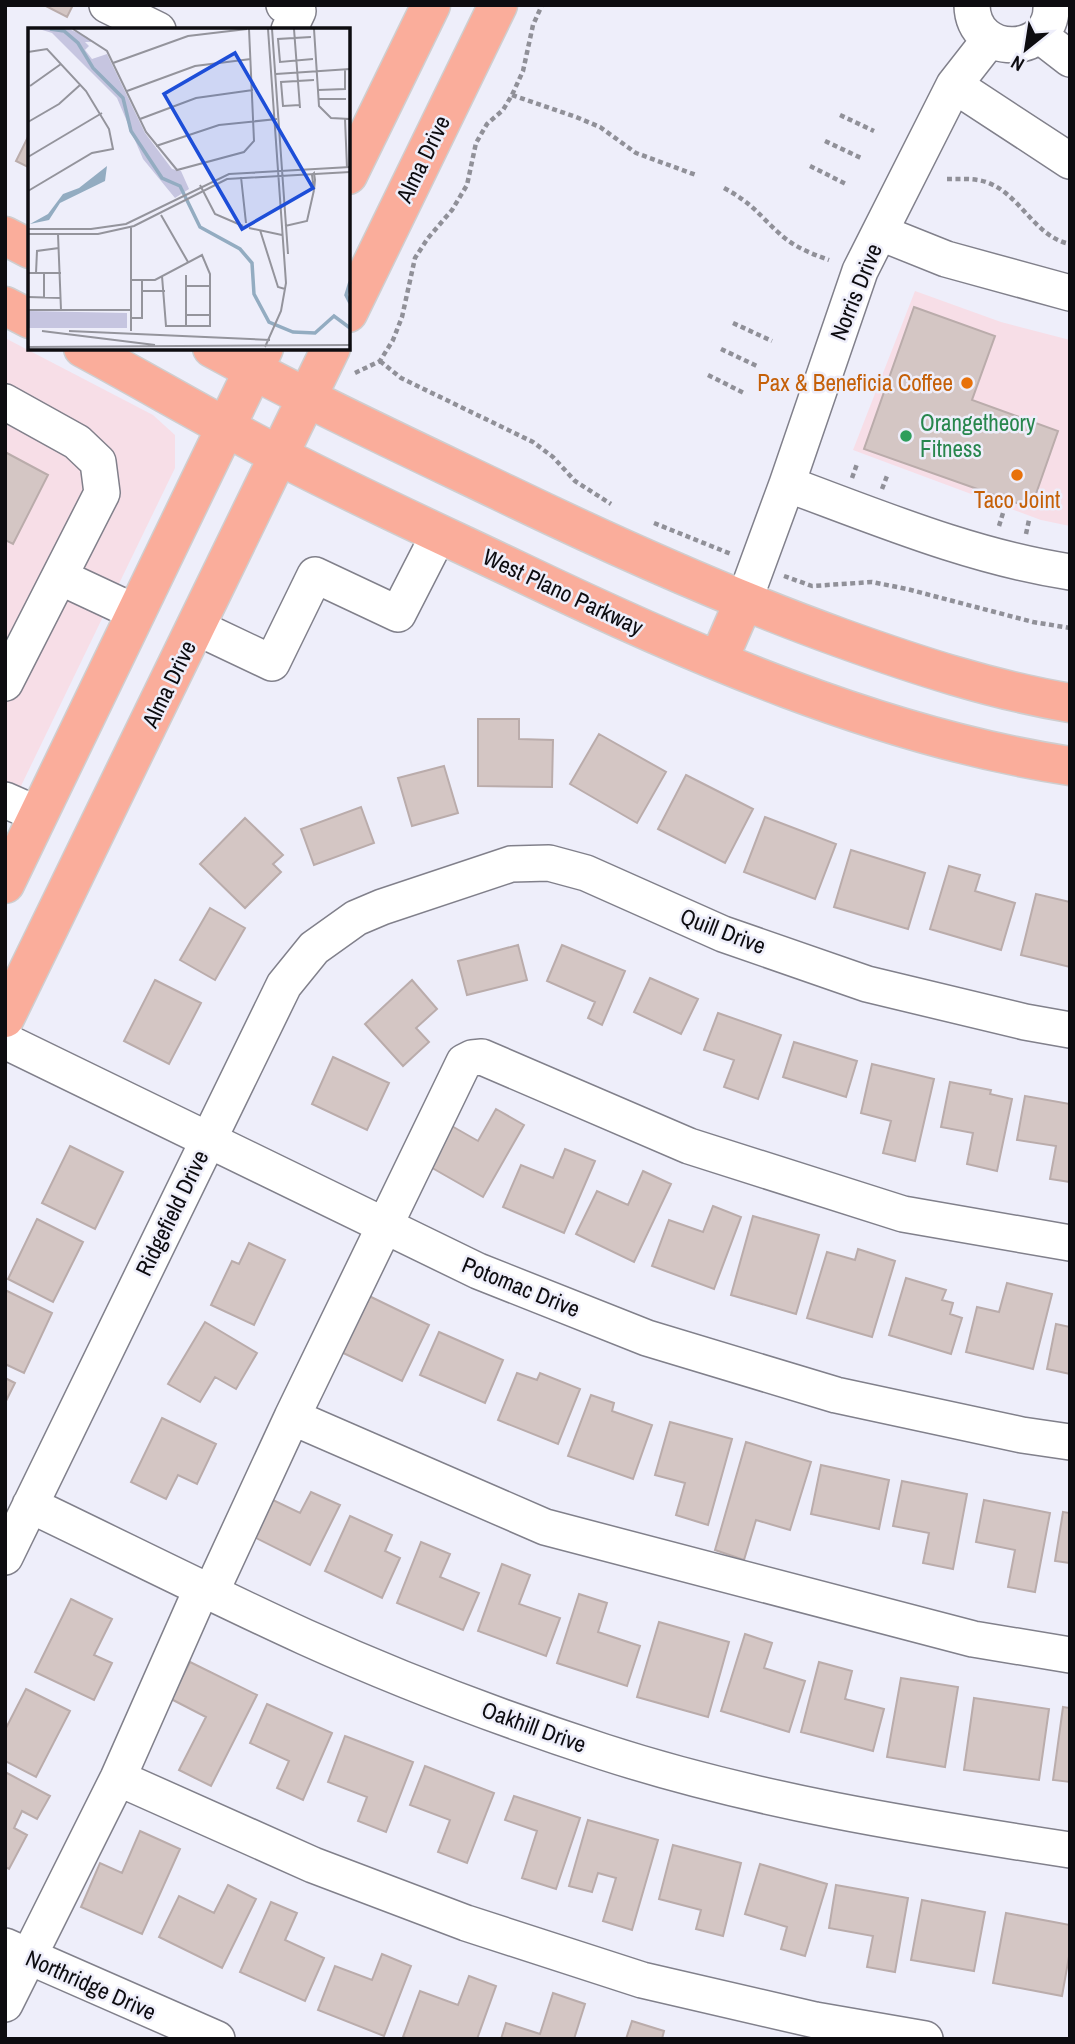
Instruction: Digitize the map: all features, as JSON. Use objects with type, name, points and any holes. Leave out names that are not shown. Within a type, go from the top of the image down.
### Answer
[{"type":"main road","points":[[350,171],[431,5]]},
{"type":"main road","name":"Alma Drive","points":[[350,309],[498,5]]},
{"type":"main road","points":[[5,236],[28,248]]},
{"type":"main road","points":[[5,306],[28,318]]},
{"type":"main road","name":"West Plano Parkway","points":[[87,350],[279,456],[618,620],[852,711],[958,744],[1070,766]]},
{"type":"main road","points":[[221,350],[259,359],[307,398],[614,546],[744,601],[917,666],[1044,699],[1070,703]]},
{"type":"main road","points":[[5,884],[22,808],[136,613],[259,359]]},
{"type":"main road","name":"Alma Drive","points":[[5,1018],[307,398],[338,363]]},
{"type":"main road","points":[[718,661],[744,601]]},
{"type":"street","points":[[107,5],[154,28]]},
{"type":"street","points":[[972,5],[974,21],[981,32],[990,40],[1003,45],[1028,42],[1045,20],[1070,59]]},
{"type":"street","name":"Norris Drive","points":[[744,601],[860,271],[954,85],[990,40]]},
{"type":"street","points":[[954,85],[1070,161]]},
{"type":"street","points":[[881,233],[946,259],[1070,293]]},
{"type":"street","points":[[5,402],[77,442],[99,462],[102,493],[5,683]]},
{"type":"street","points":[[787,484],[934,539],[1043,568],[1070,572]]},
{"type":"street","points":[[196,627],[272,663],[315,575],[398,614],[439,534]]},
{"type":"street","points":[[60,577],[136,613]]},
{"type":"street","name":"Quill Drive","points":[[382,907],[511,864],[548,863],[586,873],[723,933],[867,984],[1025,1023],[1070,1030]]},
{"type":"street","name":"Ridgefield Drive","points":[[5,1557],[284,985],[314,948],[356,918],[382,907]]},
{"type":"street","name":"Potomac Drive","points":[[5,1041],[478,1271],[647,1338],[836,1395],[1070,1443]]},
{"type":"street","points":[[5,2004],[16,1951],[118,1778],[464,1062],[482,1057],[689,1146],[903,1214],[1070,1243]]},
{"type":"street","points":[[292,1417],[545,1527],[973,1639],[1070,1655]]},
{"type":"street","name":"Oakhill Drive","points":[[30,1505],[306,1637],[447,1696],[606,1752],[728,1787],[913,1826],[1070,1850]]},
{"type":"street","points":[[118,1778],[313,1866],[466,1923],[642,1979],[815,2020],[925,2039]]},
{"type":"street","name":"Northridge Drive","points":[[16,1951],[217,2039]]},
{"type":"path","points":[[380,361],[393,340],[402,317],[415,258],[467,186],[476,144],[487,124],[503,110],[512,95],[523,71],[533,25],[542,5]]},
{"type":"path","points":[[512,95],[600,127],[636,153],[696,175]]},
{"type":"path","points":[[840,115],[874,131]]},
{"type":"path","points":[[825,141],[861,158]]},
{"type":"path","points":[[810,166],[848,185]]},
{"type":"path","points":[[947,179],[988,182],[999,188],[1051,237],[1070,244]]},
{"type":"path","points":[[724,188],[747,200],[790,241],[805,251],[830,260]]},
{"type":"path","points":[[733,323],[772,341]]},
{"type":"path","points":[[721,349],[759,367]]},
{"type":"path","points":[[338,363],[380,361],[401,378],[533,442],[553,457],[575,481],[619,509]]},
{"type":"path","points":[[708,375],[746,394]]},
{"type":"path","points":[[643,519],[812,586],[872,582],[1033,622],[1070,628]]},
{"type":"shaded area","points":[[915,291],[1001,322],[1070,340],[1070,526],[1041,520],[853,450]]},
{"type":"shaded area","points":[[5,338],[153,415],[175,435],[175,468],[5,819]]},
{"type":"building","points":[[44,5],[73,5],[67,17]]},
{"type":"building","points":[[28,137],[28,167],[16,161]]},
{"type":"building","points":[[914,307],[995,336],[972,400],[1058,431],[1031,508],[864,449]]},
{"type":"building","points":[[5,452],[48,475],[13,544],[5,540]]},
{"type":"building","points":[[478,719],[519,719],[519,739],[553,740],[552,787],[478,786]]},
{"type":"building","points":[[599,734],[666,772],[637,823],[570,784]]},
{"type":"building","points":[[444,766],[458,813],[412,826],[398,778]]},
{"type":"building","points":[[686,775],[753,809],[725,863],[658,829]]},
{"type":"building","points":[[361,807],[374,843],[314,865],[301,829]]},
{"type":"building","points":[[765,817],[836,844],[815,899],[744,872]]},
{"type":"building","points":[[245,818],[283,855],[273,864],[281,872],[245,908],[200,864]]},
{"type":"building","points":[[851,850],[925,873],[908,929],[834,907]]},
{"type":"building","points":[[949,866],[980,875],[975,891],[1015,903],[1001,950],[930,929]]},
{"type":"building","points":[[1036,894],[1070,902],[1070,967],[1021,955]]},
{"type":"building","points":[[210,908],[245,928],[215,980],[180,960]]},
{"type":"building","points":[[518,945],[527,980],[467,995],[458,961]]},
{"type":"building","points":[[562,945],[625,971],[602,1025],[588,1018],[595,1002],[547,981]]},
{"type":"building","points":[[650,978],[698,999],[681,1034],[634,1012]]},
{"type":"building","points":[[155,980],[201,1003],[169,1064],[124,1041]]},
{"type":"building","points":[[412,980],[437,1009],[416,1028],[429,1042],[403,1066],[365,1024]]},
{"type":"building","points":[[718,1013],[781,1035],[758,1099],[724,1087],[734,1060],[704,1050]]},
{"type":"building","points":[[794,1042],[857,1061],[846,1097],[783,1077]]},
{"type":"building","points":[[333,1057],[389,1083],[367,1130],[312,1104]]},
{"type":"building","points":[[872,1064],[934,1079],[915,1161],[883,1153],[891,1121],[861,1113]]},
{"type":"building","points":[[950,1082],[991,1090],[990,1094],[1012,1099],[997,1171],[967,1164],[973,1133],[941,1127]]},
{"type":"building","points":[[1025,1096],[1070,1104],[1070,1182],[1050,1179],[1056,1146],[1017,1140]]},
{"type":"building","points":[[496,1109],[524,1125],[483,1197],[427,1165],[450,1125],[478,1141]]},
{"type":"building","points":[[70,1146],[123,1172],[95,1229],[42,1203]]},
{"type":"building","points":[[565,1149],[595,1161],[564,1233],[503,1207],[521,1165],[553,1178]]},
{"type":"building","points":[[643,1171],[671,1184],[634,1262],[576,1234],[597,1191],[628,1205]]},
{"type":"building","points":[[713,1206],[741,1217],[714,1289],[652,1266],[669,1220],[703,1232]]},
{"type":"building","points":[[753,1216],[819,1235],[796,1314],[731,1295]]},
{"type":"building","points":[[37,1219],[83,1242],[53,1302],[8,1279]]},
{"type":"building","points":[[249,1243],[285,1260],[254,1325],[211,1305],[232,1261],[239,1264]]},
{"type":"building","points":[[858,1249],[895,1261],[872,1337],[807,1318],[827,1252],[855,1260]]},
{"type":"building","points":[[906,1278],[946,1290],[942,1300],[953,1303],[950,1314],[962,1318],[951,1354],[889,1335]]},
{"type":"building","points":[[1007,1283],[1052,1294],[1033,1369],[966,1352],[977,1307],[999,1312]]},
{"type":"building","points":[[5,1290],[52,1313],[24,1373],[5,1364]]},
{"type":"building","points":[[367,1295],[429,1325],[402,1381],[339,1351]]},
{"type":"building","points":[[205,1322],[257,1353],[236,1389],[215,1377],[200,1402],[168,1384]]},
{"type":"building","points":[[1056,1324],[1070,1327],[1070,1374],[1047,1369]]},
{"type":"building","points":[[439,1332],[503,1360],[485,1403],[420,1375]]},
{"type":"building","points":[[517,1373],[537,1380],[540,1373],[580,1389],[558,1444],[498,1420]]},
{"type":"building","points":[[5,1378],[15,1383],[5,1403]]},
{"type":"building","points":[[591,1395],[614,1403],[612,1411],[652,1425],[633,1479],[568,1456]]},
{"type":"building","points":[[162,1418],[216,1444],[197,1484],[178,1475],[166,1499],[131,1482]]},
{"type":"building","points":[[670,1422],[732,1439],[708,1525],[676,1515],[685,1483],[655,1475]]},
{"type":"building","points":[[746,1442],[811,1462],[790,1530],[756,1520],[744,1560],[715,1550]]},
{"type":"building","points":[[821,1465],[889,1480],[879,1529],[811,1514]]},
{"type":"building","points":[[902,1481],[967,1494],[953,1569],[923,1563],[929,1533],[893,1526]]},
{"type":"building","points":[[311,1492],[340,1505],[310,1565],[252,1536],[271,1499],[300,1513]]},
{"type":"building","points":[[984,1500],[1050,1513],[1035,1592],[1008,1587],[1015,1550],[976,1542]]},
{"type":"building","points":[[1063,1512],[1070,1513],[1070,1563],[1055,1561]]},
{"type":"building","points":[[350,1516],[392,1535],[385,1551],[400,1558],[382,1598],[325,1571]]},
{"type":"building","points":[[421,1542],[450,1554],[440,1577],[479,1593],[463,1630],[397,1603]]},
{"type":"building","points":[[502,1564],[530,1575],[519,1604],[560,1618],[546,1656],[478,1631]]},
{"type":"building","points":[[579,1594],[607,1603],[598,1632],[640,1646],[627,1686],[557,1663]]},
{"type":"building","points":[[71,1599],[112,1619],[94,1655],[112,1663],[94,1700],[35,1672]]},
{"type":"building","points":[[659,1622],[729,1642],[708,1717],[637,1697]]},
{"type":"building","points":[[745,1634],[772,1643],[764,1668],[805,1681],[789,1732],[721,1711]]},
{"type":"building","points":[[190,1662],[257,1695],[211,1786],[179,1770],[206,1717],[171,1699]]},
{"type":"building","points":[[819,1662],[852,1671],[845,1699],[884,1709],[873,1751],[801,1732]]},
{"type":"building","points":[[901,1678],[958,1687],[945,1767],[887,1757]]},
{"type":"building","points":[[26,1689],[70,1711],[36,1777],[5,1761],[5,1730]]},
{"type":"building","points":[[974,1698],[1049,1709],[1039,1780],[964,1770]]},
{"type":"building","points":[[267,1704],[332,1733],[303,1800],[277,1788],[289,1761],[250,1743]]},
{"type":"building","points":[[1063,1707],[1070,1708],[1070,1782],[1053,1780]]},
{"type":"building","points":[[345,1736],[413,1762],[386,1832],[358,1821],[367,1797],[328,1782]]},
{"type":"building","points":[[425,1766],[494,1793],[467,1863],[438,1852],[450,1820],[410,1805]]},
{"type":"building","points":[[5,1772],[50,1796],[37,1819],[22,1811],[14,1828],[27,1835],[9,1869],[5,1867]]},
{"type":"building","points":[[514,1796],[580,1818],[556,1889],[522,1878],[537,1831],[505,1820]]},
{"type":"building","points":[[588,1820],[658,1840],[632,1930],[603,1921],[616,1878],[598,1873],[592,1892],[569,1886]]},
{"type":"building","points":[[140,1831],[180,1849],[142,1934],[81,1907],[100,1863],[122,1873]]},
{"type":"building","points":[[673,1845],[741,1863],[723,1936],[696,1929],[701,1910],[659,1899]]},
{"type":"building","points":[[760,1864],[827,1884],[805,1956],[781,1949],[787,1927],[745,1914]]},
{"type":"building","points":[[228,1885],[256,1899],[222,1968],[159,1937],[179,1896],[214,1913]]},
{"type":"building","points":[[836,1885],[908,1898],[895,1972],[867,1967],[873,1936],[829,1928]]},
{"type":"building","points":[[922,1900],[985,1912],[974,1971],[911,1960]]},
{"type":"building","points":[[271,1902],[297,1913],[285,1940],[324,1958],[305,2001],[240,1972]]},
{"type":"building","points":[[1006,1913],[1070,1925],[1070,1951],[1062,1996],[993,1983]]},
{"type":"building","points":[[382,1954],[411,1966],[384,2036],[318,2010],[335,1966],[372,1980]]},
{"type":"building","points":[[469,1976],[496,1986],[477,2039],[403,2037],[420,1991],[458,2005]]},
{"type":"building","points":[[553,1993],[585,2004],[574,2039],[501,2039],[506,2023],[540,2034]]},
{"type":"building","points":[[632,2021],[664,2031],[662,2039],[626,2039]]},
{"type":"place","name":"Pax & Beneficia Coffee","points":[[967,383]]},
{"type":"place","name":"Orangetheory Fitness","points":[[906,436]]},
{"type":"place","name":"Taco Joint","points":[[1017,475]]}]
